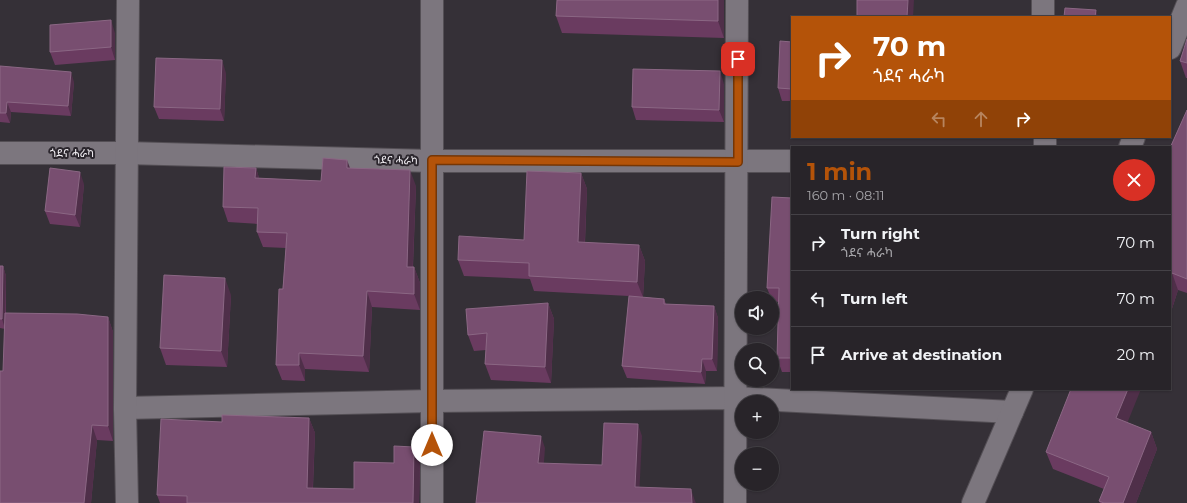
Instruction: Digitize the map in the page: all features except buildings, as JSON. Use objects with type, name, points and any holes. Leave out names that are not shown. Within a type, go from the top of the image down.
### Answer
[{"type":"street","points":[[126,503],[126,153],[128,0]]},
{"type":"street","points":[[432,0],[432,503]]},
{"type":"street","points":[[736,395],[738,162],[737,0]]},
{"type":"street","points":[[1043,0],[1043,16]]},
{"type":"street","points":[[1171,46],[1187,6]]},
{"type":"street","name":"ጎደና ሓራካ","points":[[0,153],[126,153],[432,160],[791,161]]},
{"type":"street","points":[[973,503],[1022,390]]},
{"type":"street","points":[[125,408],[431,401],[735,398]]},
{"type":"street","points":[[779,400],[1012,412]]},
{"type":"street","points":[[735,503],[736,439]]},
{"type":"route","points":[[432,445],[432,160],[738,162],[738,59]]}]
